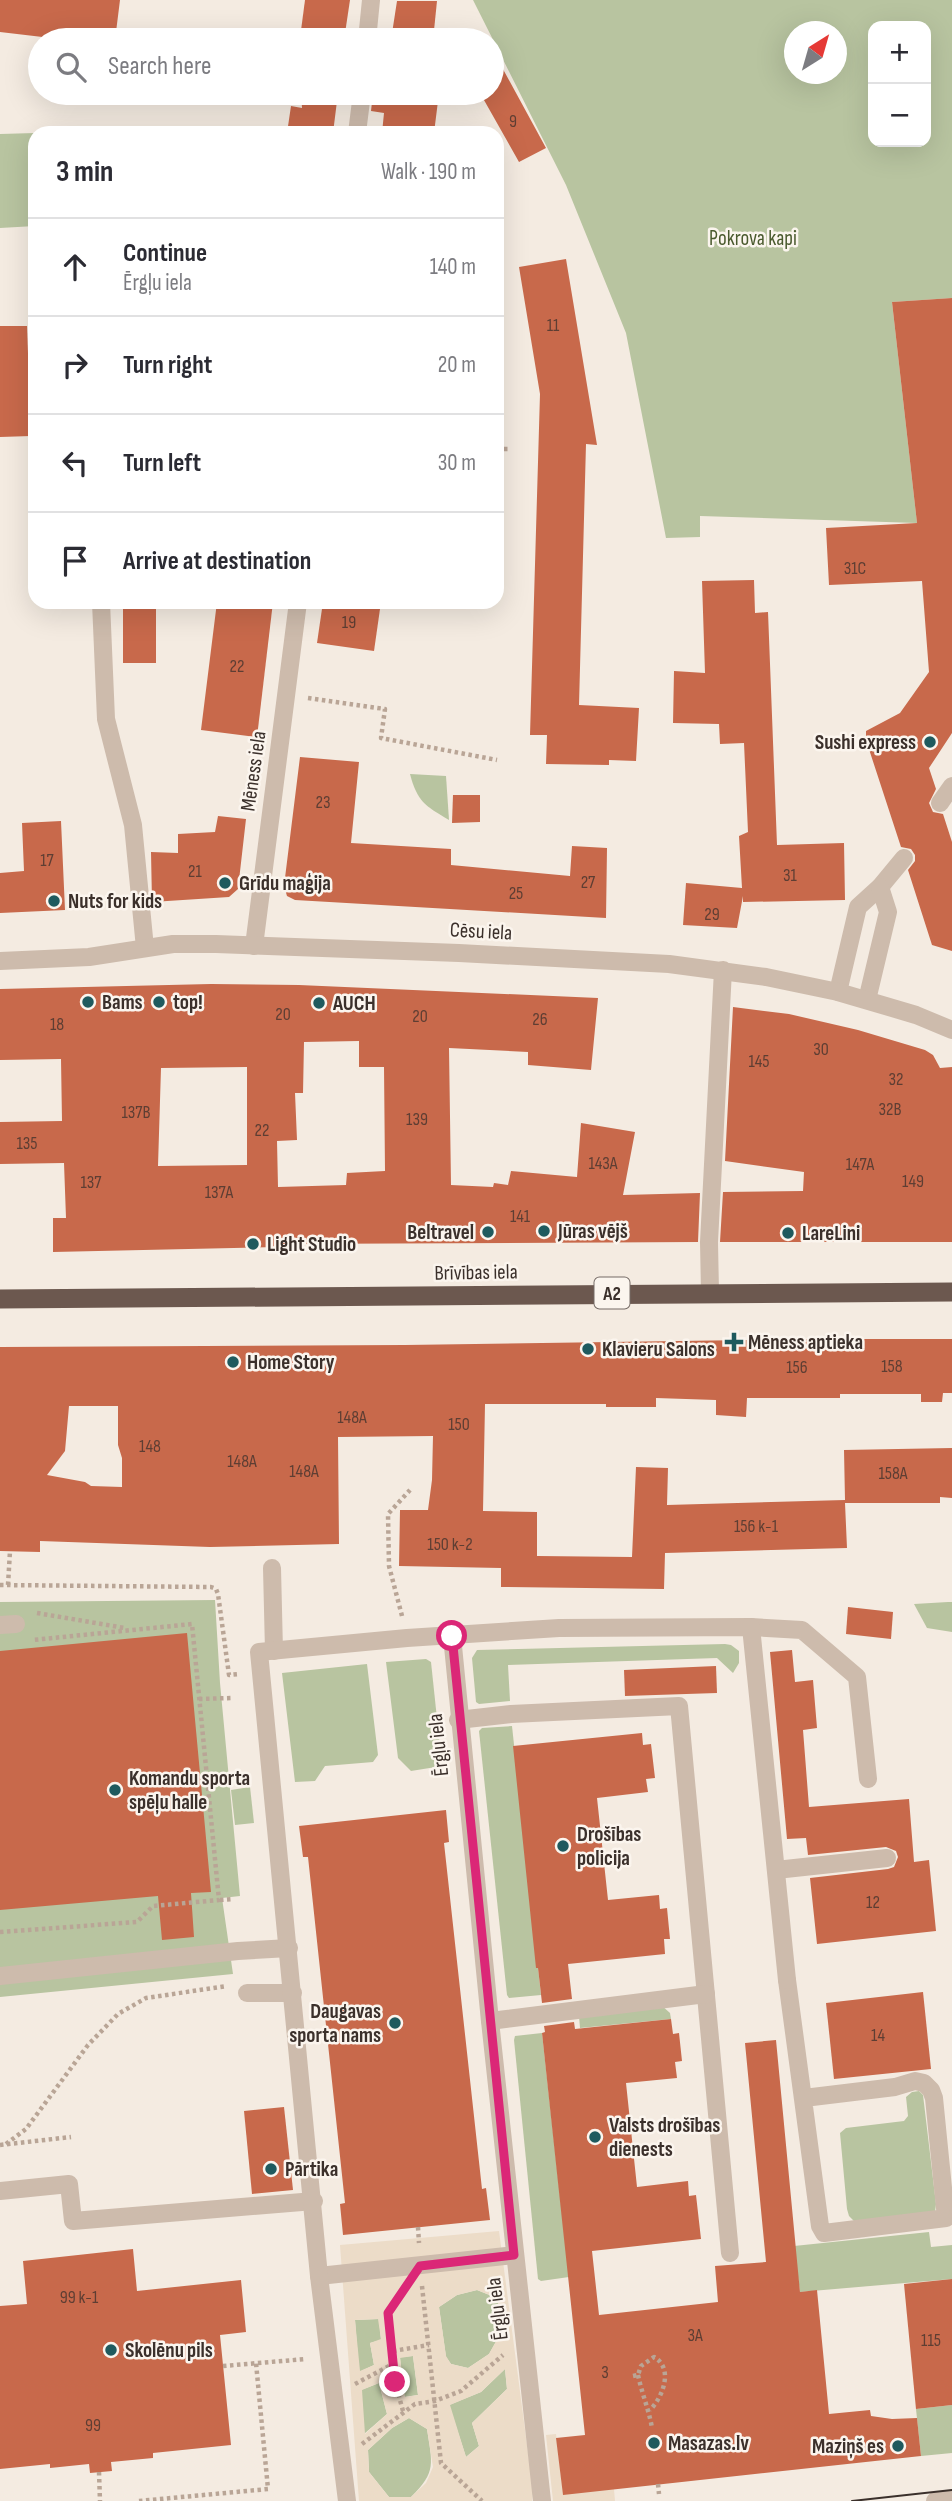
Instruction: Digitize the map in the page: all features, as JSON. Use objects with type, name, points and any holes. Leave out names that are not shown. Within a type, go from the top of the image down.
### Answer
[{"type":"highway","name":"Brīvības iela","points":[[0,1299],[952,1292]]},
{"type":"street","points":[[368,28],[372,0]]},
{"type":"street","points":[[358,126],[360,105]]},
{"type":"street","points":[[101,609],[106,719],[133,825],[145,947]]},
{"type":"street","name":"Mēness iela","points":[[254,946],[297,609]]},
{"type":"street","points":[[940,803],[952,786]]},
{"type":"street","points":[[838,992],[858,907],[880,887],[904,858]]},
{"type":"street","points":[[867,1000],[888,912],[880,887]]},
{"type":"street","name":"Cēsu iela","points":[[0,961],[89,957],[145,947],[184,944],[459,953],[669,964],[723,970],[838,992],[916,1015],[952,1030]]},
{"type":"street","points":[[710,1292],[709,1242],[723,970]]},
{"type":"street","points":[[272,1568],[274,1651]]},
{"type":"street","points":[[751,1626],[787,1980],[820,2226],[824,2232],[946,2218],[943,2103],[924,2084],[915,2081],[895,2087],[804,2098]]},
{"type":"street","points":[[346,2501],[319,2276],[314,2201],[259,1652],[407,1637],[559,1628],[751,1626],[802,1630],[857,1677],[868,1779]]},
{"type":"street","name":"Ērgļu iela","points":[[452,1636],[489,2021],[542,2501]]},
{"type":"street","points":[[458,1720],[511,1714],[679,1706],[730,2253]]},
{"type":"street","points":[[776,1870],[887,1858]]},
{"type":"street","points":[[0,1976],[225,1952],[289,1948]]},
{"type":"street","points":[[247,1993],[293,1993]]},
{"type":"street","points":[[489,2021],[706,1994]]},
{"type":"street","points":[[0,2191],[69,2184],[74,2221],[314,2201]]},
{"type":"street","points":[[319,2276],[514,2255]]},
{"type":"street","points":[[935,2501],[952,2499]]},
{"type":"path","points":[[504,449],[509,449]]},
{"type":"path","points":[[303,697],[385,709],[381,737],[496,760]]},
{"type":"path","points":[[407,1637],[389,1566],[388,1514],[410,1490]]},
{"type":"path","points":[[8,1585],[10,1551]]},
{"type":"path","points":[[0,1585],[211,1587],[218,1594],[229,1675]]},
{"type":"path","points":[[15,1620],[131,1629]]},
{"type":"path","points":[[30,1640],[192,1624],[219,1899]]},
{"type":"path","points":[[199,1699],[232,1698]]},
{"type":"path","points":[[0,1932],[137,1922],[153,1906],[233,1899]]},
{"type":"path","points":[[3,2144],[26,2129],[88,2045],[118,2014],[146,1998],[228,1986],[247,1993]]},
{"type":"path","points":[[3,2144],[71,2137]]},
{"type":"path","points":[[418,2227],[441,2463],[482,2501]]},
{"type":"path","points":[[403,2412],[395,2382],[388,2313],[420,2266]]},
{"type":"path","points":[[393,2351],[429,2345]]},
{"type":"path","points":[[361,2444],[415,2404],[435,2401],[461,2391],[511,2347]]},
{"type":"path","points":[[650,2410],[656,2403],[668,2372],[654,2357],[641,2366],[636,2375],[650,2410],[652,2428]]},
{"type":"path","points":[[223,2366],[301,2359]]},
{"type":"path","points":[[139,2501],[268,2489],[256,2363]]},
{"type":"path","points":[[355,2384],[393,2364]]},
{"type":"path","points":[[99,2472],[100,2501]]},
{"type":"path","points":[[658,2484],[659,2494]]},
{"type":"green space","name":"Pokrova kapi","points":[[473,0],[952,0],[952,298],[892,302],[917,523],[700,516],[700,537],[666,538],[626,333],[566,185],[504,62],[504,28],[487,28]]},
{"type":"green space","points":[[28,133],[28,226],[0,228],[0,134]]},
{"type":"green space","points":[[410,774],[446,776],[449,820],[423,802]]},
{"type":"green space","name":"Komandu sporta spēļu halle","points":[[215,1600],[240,1896],[222,1898],[233,1974],[0,1997],[0,1602]]},
{"type":"green space","points":[[952,1602],[952,1632],[927,1628],[914,1604]]},
{"type":"green space","points":[[725,1644],[739,1651],[739,1663],[733,1673],[717,1658],[508,1665],[510,1701],[476,1702],[472,1658],[477,1650]]},
{"type":"green space","points":[[426,1659],[431,1662],[442,1766],[411,1771],[398,1758],[386,1662]]},
{"type":"green space","points":[[367,1664],[378,1755],[373,1762],[325,1766],[315,1781],[295,1782],[282,1673]]},
{"type":"green space","points":[[512,1726],[541,1995],[509,1998],[479,1731],[482,1728]]},
{"type":"green space","points":[[250,1787],[254,1823],[235,1825],[231,1790]]},
{"type":"green space","points":[[661,2005],[670,2013],[671,2019],[580,2028],[579,2016]]},
{"type":"green space","points":[[542,2033],[569,2277],[541,2281],[538,2279],[514,2040],[515,2036]]},
{"type":"green space","points":[[919,2091],[923,2095],[935,2212],[855,2222],[847,2209],[840,2133],[846,2128],[904,2121],[908,2116],[906,2097]]},
{"type":"green space","points":[[929,2232],[931,2247],[952,2245],[952,2279],[800,2292],[794,2246]]},
{"type":"green space","points":[[477,2290],[497,2298],[503,2329],[489,2354],[468,2368],[451,2364],[446,2357],[439,2307],[457,2295]]},
{"type":"green space","points":[[379,2319],[381,2340],[370,2343],[374,2365],[359,2372],[355,2320]]},
{"type":"green space","points":[[413,2356],[418,2395],[404,2397],[400,2357]]},
{"type":"green space","points":[[505,2369],[507,2389],[472,2423],[479,2446],[466,2457],[449,2405],[481,2392]]},
{"type":"green space","points":[[379,2383],[387,2414],[364,2434],[361,2390]]},
{"type":"green space","points":[[952,2405],[952,2453],[921,2456],[916,2409]]},
{"type":"green space","points":[[409,2418],[427,2429],[431,2466],[425,2481],[411,2497],[389,2497],[369,2472],[368,2450],[392,2428]]},
{"type":"shaded area","points":[[499,2231],[533,2491],[532,2501],[359,2501],[340,2245]],"holes":[[[477,2290],[497,2298],[503,2329],[489,2354],[468,2368],[451,2364],[446,2356],[439,2307],[457,2295]],[[378,2319],[381,2339],[370,2343],[374,2365],[360,2371],[355,2320]],[[413,2356],[418,2395],[405,2397],[400,2358]],[[505,2369],[507,2389],[472,2423],[479,2446],[466,2457],[450,2405],[481,2392]],[[379,2383],[387,2414],[365,2434],[362,2390]],[[409,2418],[427,2429],[433,2467],[426,2483],[411,2497],[389,2497],[369,2472],[368,2450],[392,2428]]]},
{"type":"shaded area","points":[[556,2434],[563,2494],[614,2489],[615,2501],[553,2501],[546,2435]]},
{"type":"building","points":[[0,0],[120,0],[116,28],[28,28],[28,35],[0,32]]},
{"type":"building","points":[[305,0],[350,0],[346,28],[301,28]]},
{"type":"building","points":[[397,1],[437,1],[434,28],[393,28]]},
{"type":"building","points":[[504,71],[546,148],[519,162],[504,135],[504,126],[499,126],[487,105],[504,105]]},
{"type":"building","points":[[302,105],[336,105],[334,126],[288,126],[291,106],[302,108]]},
{"type":"building","points":[[372,105],[438,105],[435,126],[383,126],[384,113],[371,111]]},
{"type":"building","points":[[566,259],[597,445],[586,444],[579,705],[639,708],[636,761],[609,760],[609,765],[546,764],[547,735],[530,735],[540,394],[519,267]]},
{"type":"building","points":[[952,298],[952,733],[929,768],[936,789],[929,803],[933,812],[943,814],[952,842],[952,951],[932,945],[908,870],[915,861],[915,855],[911,849],[901,847],[866,740],[866,731],[900,713],[929,672],[922,581],[829,585],[826,528],[917,523],[892,302]]},
{"type":"building","points":[[0,326],[27,326],[28,436],[0,437]]},
{"type":"building","points":[[754,580],[755,613],[768,612],[777,845],[844,843],[845,900],[743,902],[743,896],[737,928],[683,925],[686,883],[742,888],[739,836],[748,832],[744,743],[720,744],[719,724],[673,723],[674,671],[705,673],[702,581]]},
{"type":"building","points":[[123,609],[156,609],[156,663],[123,663]]},
{"type":"building","points":[[216,609],[272,609],[257,737],[201,730]]},
{"type":"building","points":[[322,609],[380,609],[374,651],[317,643]]},
{"type":"building","points":[[300,757],[359,762],[351,843],[451,849],[451,865],[570,876],[572,846],[607,848],[606,918],[295,900],[287,896],[284,886]]},
{"type":"building","points":[[453,795],[480,795],[480,822],[452,823]]},
{"type":"building","points":[[218,816],[246,819],[238,889],[229,897],[152,902],[151,852],[178,853],[178,834],[215,832]]},
{"type":"building","points":[[61,821],[65,910],[0,913],[0,873],[24,871],[22,823]]},
{"type":"building","points":[[211,984],[299,985],[598,998],[591,1070],[528,1065],[528,1052],[449,1048],[451,1185],[508,1185],[511,1171],[577,1177],[581,1123],[635,1132],[623,1195],[700,1193],[698,1242],[279,1244],[279,1247],[53,1252],[53,1218],[66,1218],[64,1163],[0,1164],[0,1122],[62,1121],[61,1059],[0,1060],[0,989]],"holes":[[[359,1041],[359,1067],[384,1067],[385,1171],[347,1173],[346,1185],[278,1187],[277,1141],[297,1140],[295,1093],[303,1093],[304,1042]],[[247,1067],[247,1165],[158,1166],[161,1068]]]},
{"type":"building","points":[[733,1007],[789,1014],[858,1030],[925,1050],[933,1055],[940,1068],[952,1067],[952,1242],[720,1242],[723,1192],[803,1191],[804,1172],[725,1161]]},
{"type":"building","points":[[952,1339],[952,1393],[943,1393],[942,1402],[921,1402],[921,1394],[840,1394],[840,1398],[747,1398],[746,1417],[716,1415],[716,1400],[656,1398],[656,1407],[606,1407],[606,1404],[485,1404],[483,1511],[537,1512],[537,1556],[632,1557],[636,1467],[668,1468],[667,1505],[845,1500],[844,1450],[952,1448],[952,1498],[940,1497],[940,1503],[845,1503],[847,1548],[665,1553],[664,1589],[501,1587],[501,1568],[399,1566],[400,1510],[428,1510],[433,1436],[338,1437],[339,1544],[210,1547],[40,1541],[40,1552],[0,1551],[0,1347]],"holes":[[[69,1406],[118,1406],[122,1487],[91,1486],[85,1482],[47,1475],[65,1451]]]},
{"type":"building","points":[[848,1607],[893,1612],[891,1639],[846,1634]]},
{"type":"building","name":"Komandu sporta spēļu halle","points":[[187,1633],[211,1892],[191,1893],[194,1937],[162,1940],[158,1896],[0,1910],[0,1651]]},
{"type":"building","points":[[792,1650],[795,1682],[813,1680],[817,1728],[803,1730],[809,1807],[909,1799],[914,1862],[929,1860],[936,1931],[817,1944],[810,1878],[888,1869],[894,1867],[898,1857],[896,1851],[886,1847],[808,1855],[806,1838],[787,1839],[770,1652]]},
{"type":"building","points":[[716,1666],[717,1693],[625,1696],[624,1670]]},
{"type":"building","name":"Drošības policija","points":[[642,1733],[643,1745],[651,1744],[655,1778],[646,1779],[648,1792],[597,1798],[608,1900],[659,1895],[660,1909],[667,1908],[670,1939],[664,1939],[665,1954],[568,1964],[572,1999],[542,2003],[513,1746]]},
{"type":"building","name":"Daugavas sporta nams","points":[[446,1810],[449,1842],[444,1843],[482,2189],[486,2188],[490,2220],[343,2235],[340,2204],[345,2203],[308,1857],[303,1857],[299,1826]]},
{"type":"building","points":[[923,1992],[931,2069],[834,2079],[826,2003]]},
{"type":"building","points":[[671,2019],[673,2034],[679,2033],[682,2061],[675,2062],[677,2078],[626,2083],[637,2187],[688,2181],[689,2196],[696,2195],[701,2239],[592,2251],[599,2315],[718,2302],[715,2266],[766,2262],[745,2043],[776,2040],[800,2292],[817,2290],[829,2414],[870,2410],[871,2416],[917,2418],[921,2456],[563,2495],[556,2438],[585,2435],[542,2033],[545,2032],[544,2026],[574,2022],[575,2029]]},
{"type":"building","points":[[284,2107],[293,2190],[252,2194],[244,2111]]},
{"type":"building","name":"Skolēnu pils","points":[[133,2249],[137,2291],[241,2280],[246,2332],[220,2335],[231,2445],[153,2453],[153,2458],[111,2462],[112,2471],[90,2473],[89,2464],[50,2468],[50,2464],[0,2469],[0,2306],[27,2304],[23,2261]]},
{"type":"building","points":[[952,2279],[952,2405],[916,2409],[904,2284]]},
{"type":"tram line","points":[[852,2501],[952,2490]]},
{"type":"place","name":"Sushi express","points":[[930,742]]},
{"type":"place","name":"Grīdu maģija","points":[[225,883]]},
{"type":"place","name":"Nuts for kids","points":[[54,901]]},
{"type":"place","name":"Bams","points":[[88,1002]]},
{"type":"place","name":"top!","points":[[159,1002]]},
{"type":"place","name":"AUCH","points":[[319,1003]]},
{"type":"place","name":"Jūras vējš","points":[[544,1231]]},
{"type":"place","name":"Beltravel","points":[[488,1232]]},
{"type":"place","name":"LareLini","points":[[788,1233]]},
{"type":"place","name":"Light Studio","points":[[253,1244]]},
{"type":"place","name":"Mēness aptieka","points":[[734,1342]]},
{"type":"place","name":"Klavieru Salons","points":[[588,1349]]},
{"type":"place","name":"Home Story","points":[[233,1362]]},
{"type":"place","name":"Komandu sporta spēļu halle","points":[[115,1790]]},
{"type":"place","name":"Drošības policija","points":[[563,1846]]},
{"type":"place","name":"Daugavas sporta nams","points":[[395,2023]]},
{"type":"place","name":"Valsts drošības dienests","points":[[595,2137]]},
{"type":"place","name":"Pārtika","points":[[271,2169]]},
{"type":"place","name":"Skolēnu pils","points":[[111,2350]]},
{"type":"place","name":"Masazas.lv","points":[[654,2443]]},
{"type":"place","name":"Maziņš es","points":[[898,2446]]},
{"type":"route","points":[[395,2382],[388,2313],[420,2266],[514,2255],[458,1720],[452,1636]]}]
